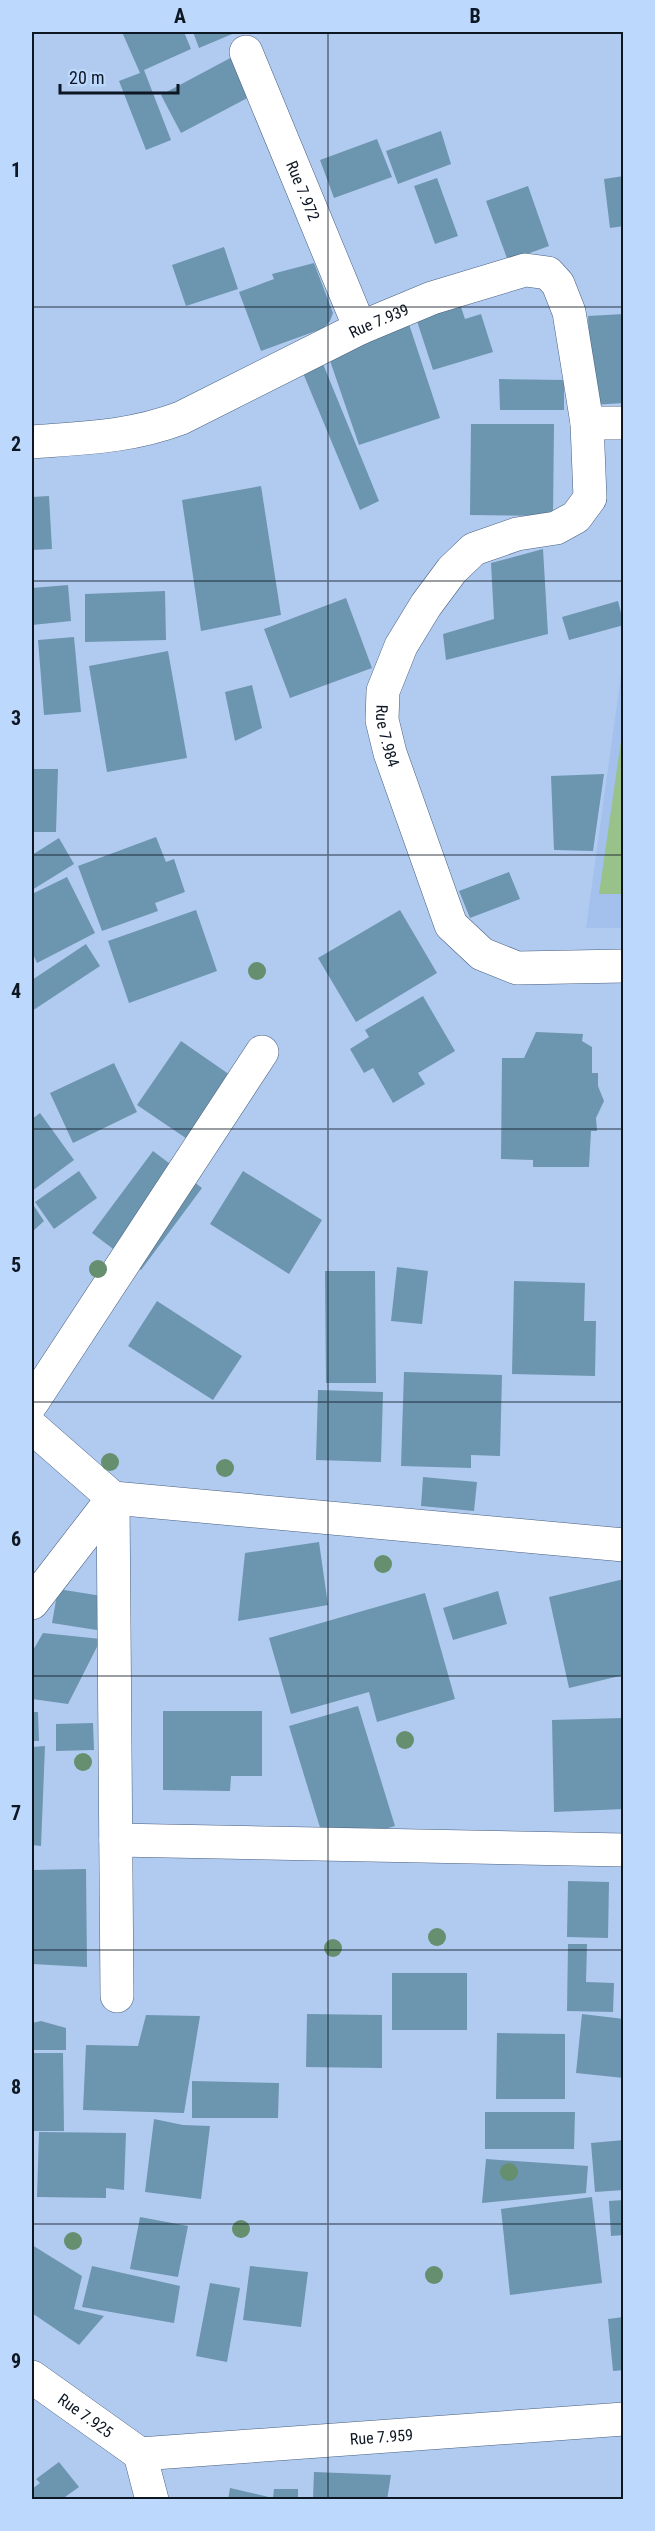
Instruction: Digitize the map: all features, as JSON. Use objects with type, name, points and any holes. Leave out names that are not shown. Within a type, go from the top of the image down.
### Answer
[{"type":"street","name":"Rue 7.972","points":[[246,52],[360,328]]},
{"type":"street","name":"Rue 7.939","points":[[32,442],[97,437],[151,429],[181,418],[360,328],[432,298],[525,270],[548,273],[558,284],[569,312],[587,423]]},
{"type":"street","points":[[587,423],[624,423]]},
{"type":"street","name":"Rue 7.984","points":[[587,423],[590,498],[576,517],[556,528],[517,534],[474,549],[452,570],[426,605],[401,646],[383,691],[382,720],[390,753],[451,925],[482,954],[517,968],[624,966]]},
{"type":"street","points":[[32,1403],[262,1052]]},
{"type":"street","points":[[32,1427],[113,1498],[624,1545]]},
{"type":"street","points":[[32,1603],[113,1498]]},
{"type":"street","points":[[113,1498],[117,1996]]},
{"type":"street","points":[[116,1840],[624,1850]]},
{"type":"street","name":"Rue 7.925","points":[[32,2377],[140,2454]]},
{"type":"street","name":"Rue 7.959","points":[[140,2454],[624,2419]]},
{"type":"street","points":[[140,2454],[152,2499]]},
{"type":"shaded area","points":[[623,660],[623,928],[586,928]]},
{"type":"green space","points":[[623,727],[623,894],[599,894]]},
{"type":"building","points":[[122,32],[184,32],[191,49],[144,70],[171,140],[146,150],[119,81],[140,73]]},
{"type":"building","points":[[193,32],[237,32],[199,48]]},
{"type":"building","points":[[234,56],[255,94],[181,133],[161,95]]},
{"type":"building","points":[[441,131],[451,164],[398,184],[386,151]]},
{"type":"building","points":[[377,139],[392,177],[334,198],[320,160]]},
{"type":"building","points":[[624,176],[624,226],[610,228],[604,179]]},
{"type":"building","points":[[437,178],[458,236],[435,244],[414,186]]},
{"type":"building","points":[[528,186],[549,246],[508,261],[486,201]]},
{"type":"building","points":[[224,247],[238,289],[186,306],[172,265]]},
{"type":"building","points":[[314,263],[333,313],[330,321],[324,328],[261,351],[239,292],[274,279],[272,274]]},
{"type":"building","points":[[460,304],[465,319],[481,314],[493,352],[433,370],[416,318]]},
{"type":"building","points":[[624,314],[624,403],[592,405],[588,316]]},
{"type":"building","points":[[409,324],[440,418],[359,445],[327,352]]},
{"type":"building","points":[[323,364],[379,501],[360,510],[303,373]]},
{"type":"building","points":[[499,379],[564,380],[564,410],[500,410]]},
{"type":"building","points":[[471,424],[554,424],[553,516],[470,515]]},
{"type":"building","points":[[261,486],[281,615],[201,631],[182,500]]},
{"type":"building","points":[[49,496],[52,549],[32,550],[32,497]]},
{"type":"building","points":[[543,549],[548,634],[446,660],[443,634],[494,619],[491,563]]},
{"type":"building","points":[[68,585],[71,621],[32,625],[32,588]]},
{"type":"building","points":[[165,591],[166,640],[85,642],[85,594]]},
{"type":"building","points":[[346,598],[372,668],[290,698],[264,629]]},
{"type":"building","points":[[618,601],[624,625],[569,640],[562,617]]},
{"type":"building","points":[[74,637],[81,712],[44,715],[38,640]]},
{"type":"building","points":[[168,651],[187,758],[107,772],[89,666]]},
{"type":"building","points":[[252,685],[262,728],[235,741],[225,692]]},
{"type":"building","points":[[32,769],[58,769],[56,832],[32,832]]},
{"type":"building","points":[[604,774],[593,851],[554,850],[551,776]]},
{"type":"building","points":[[156,837],[166,862],[174,859],[185,892],[155,903],[158,911],[102,931],[78,866]]},
{"type":"building","points":[[59,838],[74,864],[32,890],[32,855]]},
{"type":"building","points":[[509,872],[520,899],[470,918],[459,891]]},
{"type":"building","points":[[67,877],[95,933],[37,963],[32,952],[32,894]]},
{"type":"building","points":[[196,910],[217,971],[129,1003],[108,941]]},
{"type":"building","points":[[400,910],[437,973],[356,1022],[318,958]]},
{"type":"building","points":[[86,944],[100,966],[32,1011],[32,980]]},
{"type":"building","points":[[423,996],[455,1051],[418,1073],[425,1084],[393,1103],[373,1068],[364,1073],[350,1049],[369,1037],[365,1030]]},
{"type":"building","points":[[536,1032],[583,1034],[582,1041],[592,1047],[592,1073],[598,1073],[598,1086],[604,1101],[596,1118],[597,1131],[591,1131],[589,1167],[533,1167],[533,1160],[501,1159],[502,1058],[524,1058]]},
{"type":"building","points":[[181,1041],[243,1084],[199,1147],[137,1105]]},
{"type":"building","points":[[114,1063],[137,1112],[73,1143],[50,1093]]},
{"type":"building","points":[[40,1113],[74,1160],[32,1191],[32,1119]]},
{"type":"building","points":[[153,1151],[202,1188],[141,1270],[92,1233]]},
{"type":"building","points":[[79,1171],[97,1198],[54,1229],[35,1202]]},
{"type":"building","points":[[243,1171],[322,1220],[289,1274],[210,1224]]},
{"type":"building","points":[[32,1203],[44,1221],[32,1232]]},
{"type":"building","points":[[397,1267],[428,1271],[422,1324],[391,1321]]},
{"type":"building","points":[[325,1271],[375,1271],[376,1383],[326,1383]]},
{"type":"building","points":[[514,1281],[585,1283],[584,1321],[596,1321],[595,1376],[512,1374]]},
{"type":"building","points":[[157,1301],[242,1356],[213,1400],[128,1346]]},
{"type":"building","points":[[404,1372],[502,1375],[500,1456],[471,1455],[471,1468],[401,1466]]},
{"type":"building","points":[[318,1390],[383,1392],[381,1462],[316,1460]]},
{"type":"building","points":[[423,1477],[477,1482],[474,1511],[421,1506]]},
{"type":"building","points":[[319,1542],[328,1605],[238,1621],[245,1553]]},
{"type":"building","points":[[624,1579],[624,1675],[569,1688],[549,1597]]},
{"type":"building","points":[[58,1589],[108,1597],[103,1631],[52,1623]]},
{"type":"building","points":[[498,1591],[507,1624],[453,1640],[443,1608]]},
{"type":"building","points":[[425,1593],[455,1699],[377,1722],[369,1692],[291,1714],[269,1638]]},
{"type":"building","points":[[43,1633],[101,1639],[68,1704],[32,1699],[32,1652]]},
{"type":"building","points":[[358,1706],[395,1826],[326,1847],[289,1726]]},
{"type":"building","points":[[163,1711],[262,1711],[262,1776],[231,1776],[230,1791],[163,1790]]},
{"type":"building","points":[[32,1712],[38,1712],[39,1741],[32,1741]]},
{"type":"building","points":[[624,1718],[624,1809],[554,1812],[552,1720]]},
{"type":"building","points":[[93,1723],[94,1750],[56,1751],[56,1724]]},
{"type":"building","points":[[45,1746],[41,1846],[32,1845],[32,1747]]},
{"type":"building","points":[[86,1869],[87,1967],[32,1964],[32,1870]]},
{"type":"building","points":[[568,1881],[609,1882],[608,1938],[567,1937]]},
{"type":"building","points":[[568,1944],[587,1944],[586,1982],[614,1983],[613,2012],[567,2011]]},
{"type":"building","points":[[392,1973],[467,1973],[467,2030],[392,2030]]},
{"type":"building","points":[[307,2014],[382,2015],[382,2068],[306,2067]]},
{"type":"building","points":[[582,2014],[624,2019],[624,2078],[576,2073]]},
{"type":"building","points":[[146,2015],[200,2016],[184,2113],[83,2110],[86,2045],[138,2046]]},
{"type":"building","points":[[41,2021],[66,2028],[66,2050],[32,2050],[32,2023]]},
{"type":"building","points":[[497,2033],[565,2034],[565,2099],[496,2099]]},
{"type":"building","points":[[32,2053],[63,2053],[64,2131],[32,2131]]},
{"type":"building","points":[[192,2081],[279,2083],[278,2118],[192,2118]]},
{"type":"building","points":[[485,2112],[575,2112],[574,2149],[485,2149]]},
{"type":"building","points":[[154,2119],[183,2125],[210,2126],[201,2199],[145,2192]]},
{"type":"building","points":[[39,2132],[126,2133],[124,2190],[106,2188],[106,2198],[37,2197]]},
{"type":"building","points":[[624,2140],[624,2190],[595,2192],[591,2143]]},
{"type":"building","points":[[486,2159],[588,2166],[586,2193],[482,2203]]},
{"type":"building","points":[[592,2197],[602,2283],[510,2295],[501,2209]]},
{"type":"building","points":[[624,2200],[624,2235],[611,2236],[609,2201]]},
{"type":"building","points":[[140,2217],[188,2226],[178,2277],[130,2269]]},
{"type":"building","points":[[32,2245],[82,2276],[74,2309],[104,2316],[79,2345],[32,2313]]},
{"type":"building","points":[[92,2266],[180,2286],[174,2323],[82,2307]]},
{"type":"building","points":[[250,2266],[308,2272],[301,2327],[243,2320]]},
{"type":"building","points":[[210,2283],[240,2288],[227,2362],[196,2356]]},
{"type":"building","points":[[624,2317],[624,2370],[613,2371],[608,2319]]},
{"type":"building","points":[[59,2462],[79,2487],[65,2497],[66,2500],[32,2500],[32,2489],[40,2483],[36,2479]]},
{"type":"building","points":[[314,2472],[391,2475],[387,2500],[313,2500]]},
{"type":"building","points":[[230,2488],[273,2498],[274,2489],[298,2489],[298,2500],[228,2500]]}]
